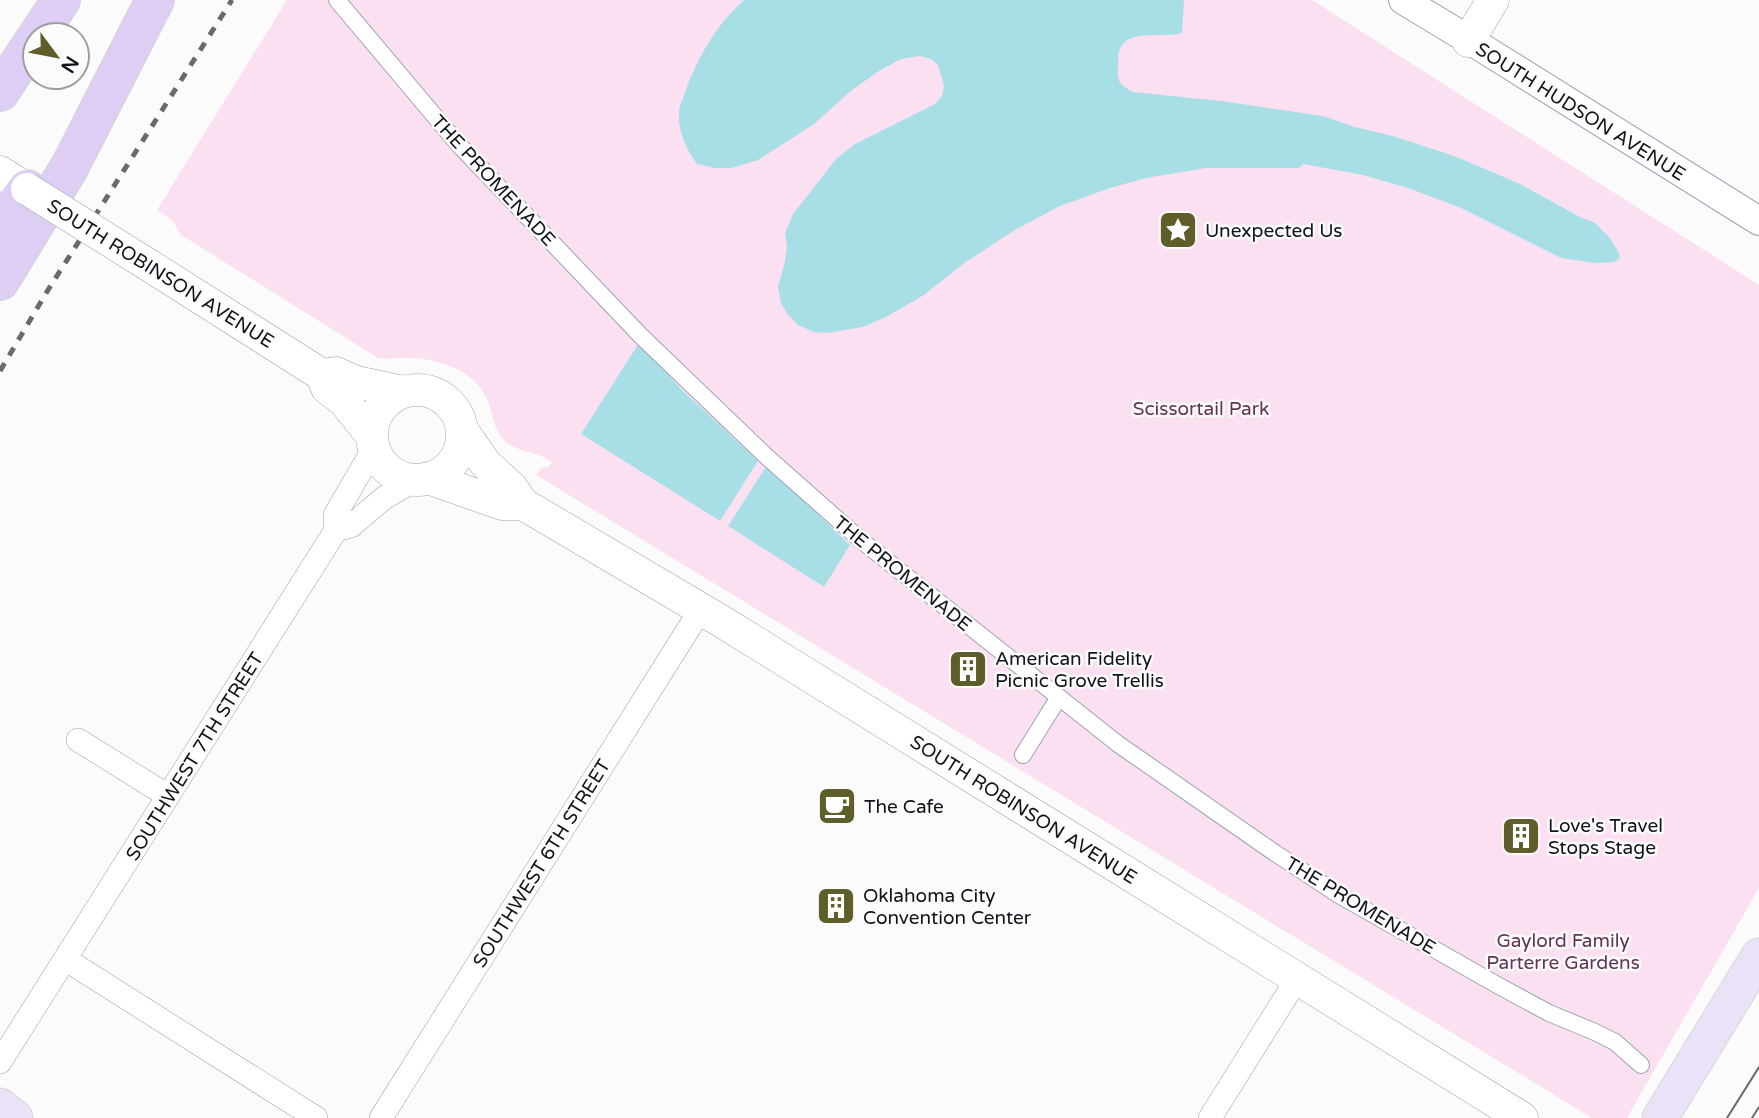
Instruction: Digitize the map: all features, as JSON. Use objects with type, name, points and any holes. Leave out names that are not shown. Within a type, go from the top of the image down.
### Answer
[{"type":"highway","points":[[47,21],[61,0]]},
{"type":"highway","points":[[0,281],[69,167],[155,0]]},
{"type":"highway","points":[[0,92],[21,60]]},
{"type":"highway","points":[[0,227],[13,180]]},
{"type":"main road","points":[[1468,41],[1493,0]]},
{"type":"main road","name":"SOUTH ROBINSON AVENUE","points":[[13,180],[322,375],[327,388],[344,401],[373,442]]},
{"type":"main road","name":"SOUTH ROBINSON AVENUE","points":[[322,375],[336,373],[356,382],[403,392]]},
{"type":"main road","points":[[416,390],[430,391],[442,397],[452,406],[462,430],[462,441],[455,460],[439,474],[421,479],[405,478],[389,470],[383,464],[373,442],[374,422],[380,410],[391,398],[416,390]]},
{"type":"main road","name":"SOUTH ROBINSON AVENUE","points":[[462,430],[485,463],[512,488],[523,504],[701,608],[1522,1118]]},
{"type":"main road","name":"SOUTH ROBINSON AVENUE","points":[[421,479],[502,504],[523,504]]},
{"type":"main road","points":[[1660,1118],[1759,956]]},
{"type":"main road","points":[[0,1106],[15,1118]]},
{"type":"street","name":"THE PROMENADE","points":[[337,0],[459,145],[640,335],[767,457],[862,541],[1118,744],[1339,895],[1549,1013],[1615,1042],[1641,1065]]},
{"type":"street","name":"SOUTH HUDSON AVENUE","points":[[1403,0],[1759,221]]},
{"type":"street","points":[[336,530],[335,515],[373,442]]},
{"type":"street","name":"SOUTHWEST 7TH STREET","points":[[0,1062],[336,530],[351,526],[384,498],[421,479]]},
{"type":"street","name":"SOUTHWEST 6TH STREET","points":[[381,1118],[701,608]]},
{"type":"street","points":[[1023,755],[1059,697]]},
{"type":"street","points":[[78,740],[168,796]]},
{"type":"street","points":[[65,959],[316,1118]]},
{"type":"street","points":[[1210,1118],[1297,979]]},
{"type":"green space","name":"Scissortail Park","points":[[287,0],[1312,0],[1759,285],[1759,888],[1627,1118],[1592,1118],[536,475],[541,468],[549,467],[552,462],[511,446],[505,441],[497,431],[485,395],[464,373],[446,364],[426,359],[378,358],[181,235],[172,220],[157,210]]},
{"type":"water","points":[[744,0],[1184,0],[1182,33],[1135,37],[1121,46],[1118,76],[1128,89],[1133,92],[1323,116],[1457,157],[1520,184],[1595,223],[1609,237],[1620,258],[1614,262],[1595,263],[1561,258],[1461,208],[1363,175],[1303,164],[1299,168],[1206,168],[1146,178],[1060,206],[1013,231],[963,264],[924,295],[886,317],[863,327],[828,333],[814,332],[798,325],[788,315],[781,303],[778,287],[787,247],[785,233],[793,214],[836,159],[855,144],[935,104],[942,96],[944,86],[938,65],[931,59],[919,56],[901,59],[852,90],[814,124],[758,160],[732,168],[697,164],[681,134],[680,105],[709,42]]},
{"type":"water","points":[[639,343],[681,389],[758,461],[720,521],[581,434]]},
{"type":"water","points":[[767,465],[850,545],[824,587],[728,526]]},
{"type":"tram line","points":[[1727,1118],[1759,1067]]},
{"type":"tram line","points":[[1752,1118],[1759,1107]]},
{"type":"railway","points":[[0,371],[48,290],[232,0]]},
{"type":"place","name":"Unexpected Us","points":[[1178,230]]},
{"type":"place","name":"American Fidelity Picnic Grove Trellis","points":[[968,669]]},
{"type":"place","name":"The Cafe","points":[[837,806]]},
{"type":"place","name":"Love's Travel Stops Stage","points":[[1521,836]]},
{"type":"place","name":"Oklahoma City Convention Center","points":[[836,906]]},
{"type":"park label","name":"Gaylord Family Parterre Gardens","points":[[1563,951]]}]
